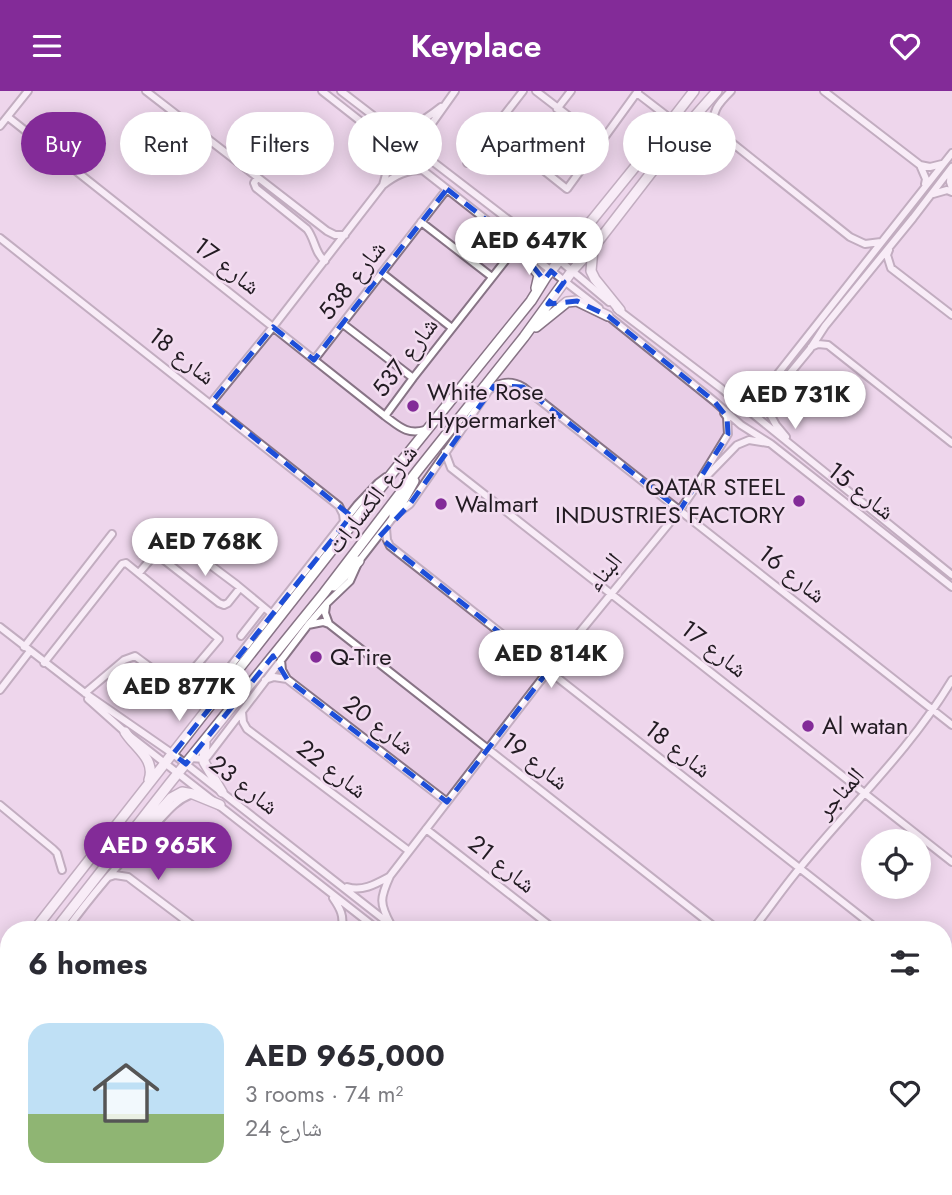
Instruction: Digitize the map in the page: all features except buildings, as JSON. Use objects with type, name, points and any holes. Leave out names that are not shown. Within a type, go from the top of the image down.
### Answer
[{"type":"street","points":[[0,127],[28,91]]},
{"type":"street","points":[[146,91],[327,231],[335,235],[345,235]]},
{"type":"street","name":"شارع 15","points":[[322,91],[349,112]]},
{"type":"street","name":"شارع 15","points":[[341,91],[368,112]]},
{"type":"street","points":[[440,112],[455,91]]},
{"type":"street","points":[[506,112],[523,91]]},
{"type":"street","points":[[536,91],[562,112]]},
{"type":"street","points":[[558,109],[571,91]]},
{"type":"street","name":"شارع الكسارات","points":[[678,112],[694,91]]},
{"type":"street","name":"شارع الكسارات","points":[[62,921],[178,772],[325,598],[418,470],[695,115],[717,91]]},
{"type":"street","points":[[731,91],[713,116],[716,130],[859,243],[870,245],[882,241]]},
{"type":"street","points":[[824,91],[920,165],[930,167],[943,164]]},
{"type":"street","points":[[609,131],[637,92],[662,112]]},
{"type":"street","points":[[434,112],[445,104]]},
{"type":"street","name":"شارع 17","points":[[8,117],[385,416],[405,430],[427,430]]},
{"type":"street","points":[[722,389],[749,397],[765,390],[952,153]]},
{"type":"street","points":[[920,165],[926,179],[923,189]]},
{"type":"street","points":[[931,195],[942,190],[952,190],[952,167]]},
{"type":"street","points":[[810,349],[825,326],[952,167]]},
{"type":"street","name":"شارع 15","points":[[442,169],[540,244],[952,575]]},
{"type":"street","points":[[383,185],[386,175]]},
{"type":"street","points":[[211,404],[383,185],[396,175]]},
{"type":"street","name":"شارع 15","points":[[429,175],[741,425],[771,444],[950,586]]},
{"type":"street","points":[[550,175],[567,189],[577,175]]},
{"type":"street","name":"شارع الكسارات","points":[[42,921],[628,175]]},
{"type":"street","points":[[257,178],[254,183],[256,188],[307,229],[319,256],[325,261]]},
{"type":"street","name":"شارع 538","points":[[314,361],[446,189]]},
{"type":"street","points":[[540,244],[552,247],[560,245],[606,203]]},
{"type":"street","points":[[421,222],[492,277]]},
{"type":"street","name":"شارع 18","points":[[0,238],[339,506]]},
{"type":"street","points":[[512,240],[539,275],[531,301]]},
{"type":"street","points":[[891,245],[887,255],[891,268],[952,316]]},
{"type":"street","points":[[593,248],[591,271],[594,279],[620,310]]},
{"type":"street","name":"شارع 537","points":[[385,416],[509,256]]},
{"type":"street","points":[[869,272],[877,268],[891,268]]},
{"type":"street","points":[[382,273],[452,328]]},
{"type":"street","points":[[524,337],[567,302],[577,301],[608,316]]},
{"type":"street","points":[[343,324],[413,377]]},
{"type":"street","points":[[825,326],[828,345],[952,443]]},
{"type":"street","points":[[794,447],[776,425],[769,405],[777,389],[813,345],[828,345]]},
{"type":"street","name":"شارع 16","points":[[445,452],[489,390],[506,382],[523,387],[952,725]]},
{"type":"street","name":"البناء","points":[[389,921],[381,902],[390,876],[487,748],[693,491],[728,434],[727,417],[714,401]]},
{"type":"street","name":"البناء","points":[[693,491],[737,445],[749,440],[771,444]]},
{"type":"street","points":[[394,516],[410,504],[445,452]]},
{"type":"street","points":[[433,471],[451,468],[445,452]]},
{"type":"street","name":"شارع 17","points":[[451,468],[952,862]]},
{"type":"street","points":[[188,761],[204,759],[242,712],[308,625],[325,598],[387,526],[412,488],[418,470]]},
{"type":"street","points":[[213,704],[219,681],[357,505],[393,472]]},
{"type":"street","points":[[339,506],[348,508],[357,505]]},
{"type":"street","points":[[339,506],[344,522]]},
{"type":"street","points":[[371,547],[390,546],[387,526]]},
{"type":"street","points":[[329,555],[337,532]]},
{"type":"street","points":[[0,690],[112,534]]},
{"type":"street","points":[[139,573],[165,542],[177,540],[272,614]]},
{"type":"street","name":"شارع 18","points":[[390,546],[867,921]]},
{"type":"street","points":[[155,553],[219,603],[228,603],[240,588]]},
{"type":"street","points":[[44,663],[122,564],[127,563],[219,639],[177,687],[135,656],[124,660],[85,693]]},
{"type":"street","points":[[325,598],[325,613],[329,624]]},
{"type":"street","points":[[241,636],[263,608]]},
{"type":"street","points":[[308,625],[323,622],[329,624]]},
{"type":"street","name":"شارع 19","points":[[329,624],[707,921]]},
{"type":"street","name":"شارع 23","points":[[0,627],[85,693],[173,754],[188,761],[222,792],[386,921]]},
{"type":"street","points":[[281,659],[282,670],[287,679]]},
{"type":"street","name":"شارع 23","points":[[63,677],[125,732],[366,921]]},
{"type":"street","points":[[265,681],[274,677],[287,679]]},
{"type":"street","name":"شارع 20","points":[[287,679],[447,801]]},
{"type":"street","name":"المناجر","points":[[760,921],[799,869],[866,794],[934,711],[952,680]]},
{"type":"street","name":"شارع 22","points":[[242,712],[247,729],[409,851]]},
{"type":"street","points":[[125,732],[149,763],[151,773],[144,790]]},
{"type":"street","points":[[205,740],[204,759],[222,792]]},
{"type":"street","points":[[138,824],[153,818],[174,796],[182,792],[193,793],[220,805]]},
{"type":"street","points":[[73,921],[122,859],[178,801],[193,793]]},
{"type":"street","points":[[0,806],[57,853],[62,870]]},
{"type":"street","name":"شارع 21","points":[[426,829],[544,921]]},
{"type":"street","points":[[338,883],[351,889],[359,889],[390,876]]},
{"type":"street","points":[[108,877],[128,877],[186,921]]},
{"type":"street","points":[[330,894],[341,912],[343,921]]},
{"type":"highlighted area","points":[[447,189],[512,240],[544,280],[551,271],[564,282],[548,304],[577,301],[608,316],[714,401],[727,417],[728,434],[680,510],[523,387],[494,386],[410,504],[379,537],[548,671],[447,802],[287,679],[273,656],[186,764],[173,754],[213,704],[219,681],[351,516],[211,403],[273,327],[314,360]]},
{"type":"shaded area","points":[[0,91],[952,91],[952,921],[0,921]]},
{"type":"place","name":"White Rose Hypermarket","points":[[413,406]]},
{"type":"place","name":"QATAR STEEL INDUSTRIES FACTORY","points":[[799,501]]},
{"type":"place","name":"Walmart","points":[[441,504]]},
{"type":"place","name":"Q-Tire","points":[[316,657]]},
{"type":"place","name":"Al watan","points":[[808,726]]}]
